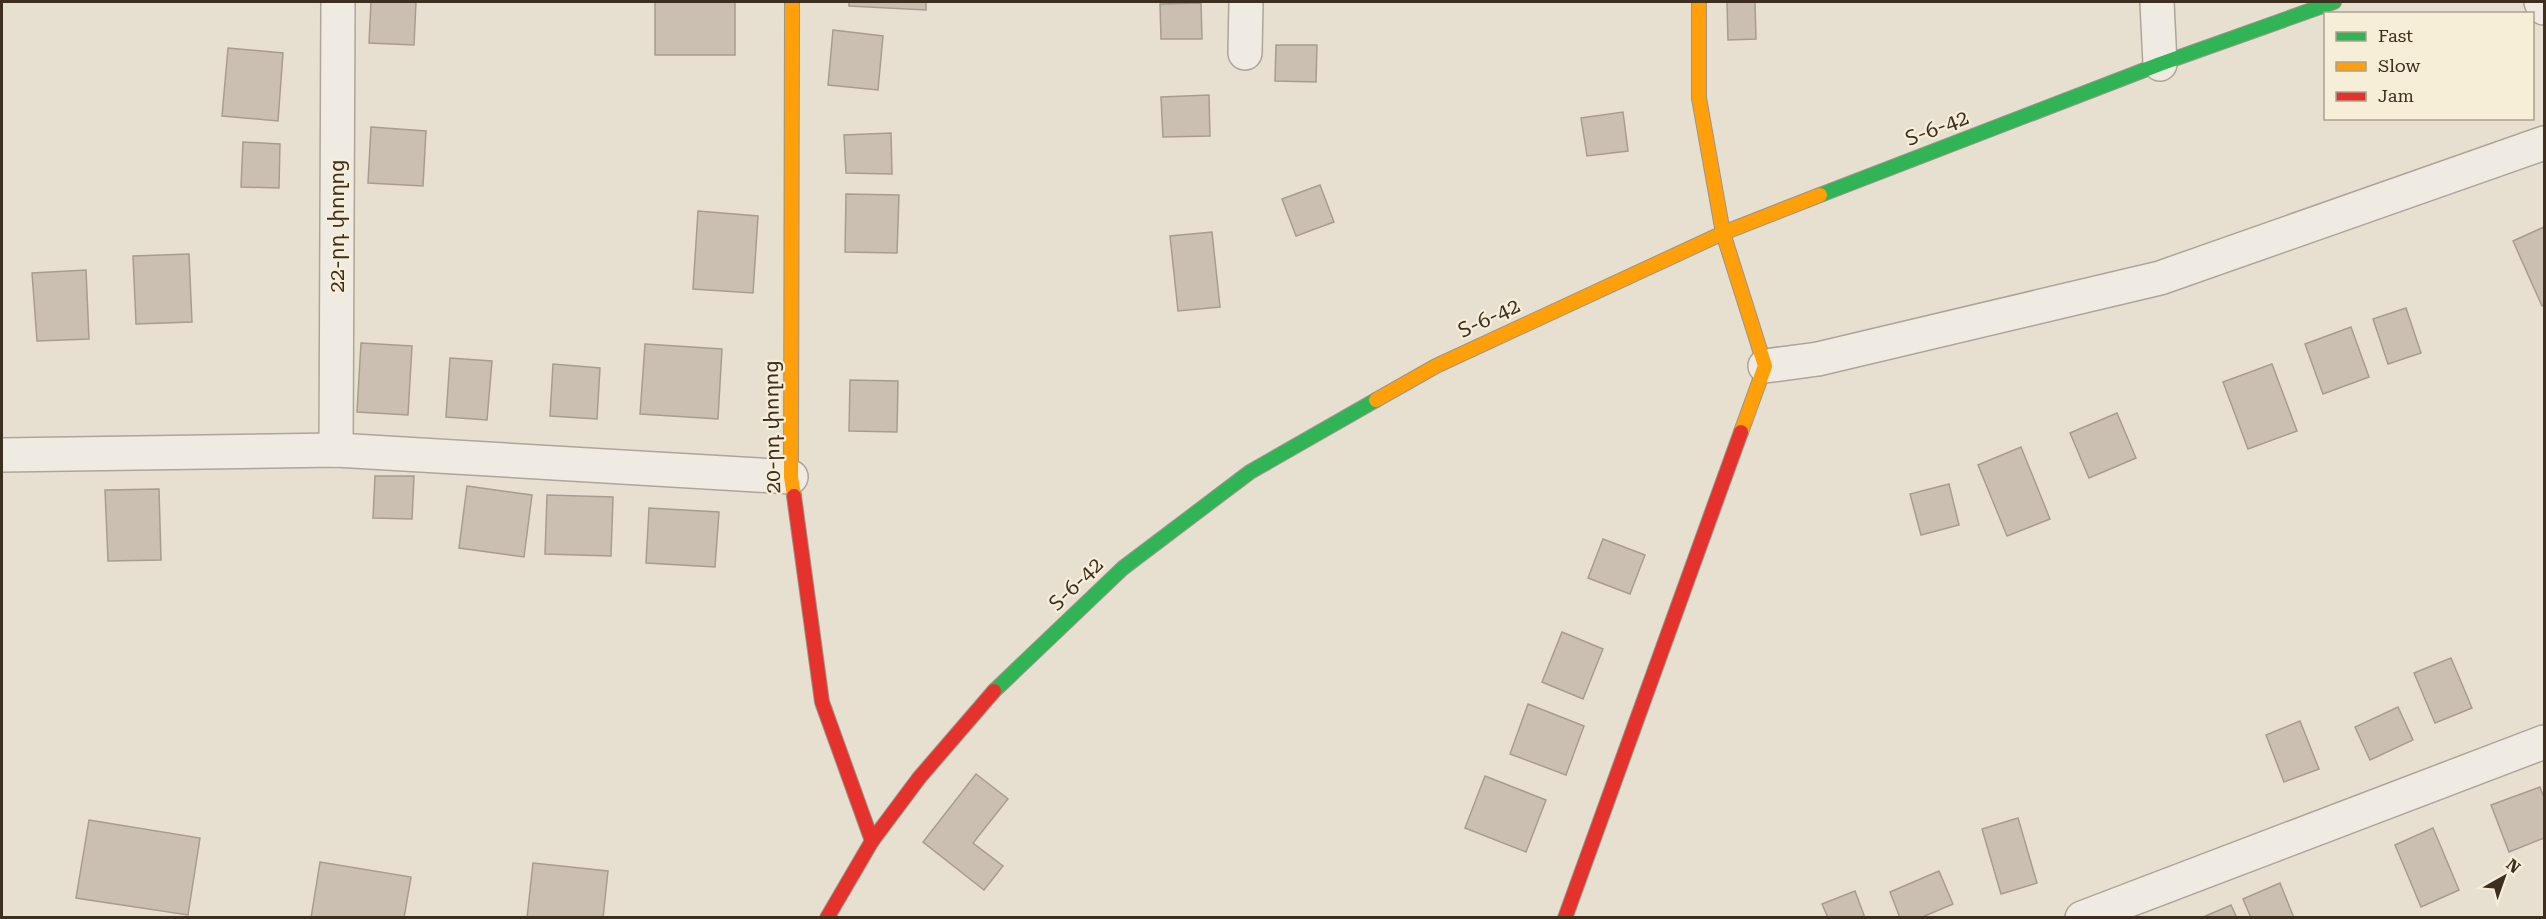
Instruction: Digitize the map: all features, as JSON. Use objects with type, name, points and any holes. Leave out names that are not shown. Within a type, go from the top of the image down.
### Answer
[{"type":"street","name":"22-րդ փողոց","points":[[336,450],[338,2]]},
{"type":"street","name":"20-րդ փողոց","points":[[792,2],[791,477],[822,702],[872,841]]},
{"type":"street","points":[[1245,53],[1246,2]]},
{"type":"street","points":[[1565,918],[1765,366],[1723,233],[1699,98],[1699,2]]},
{"type":"street","points":[[2157,2],[2160,64]]},
{"type":"street","name":"Տ-6-42","points":[[827,918],[872,841],[919,778],[985,700],[1123,568],[1250,472],[1436,366],[1723,233],[2160,64],[2334,2]]},
{"type":"street","points":[[2541,2],[2544,8]]},
{"type":"street","points":[[1765,366],[1818,359],[2160,278],[2544,143]]},
{"type":"street","points":[[2,455],[336,450],[791,477]]},
{"type":"street","points":[[2082,918],[2544,742]]},
{"type":"building","points":[[371,2],[416,2],[414,45],[369,43]]},
{"type":"building","points":[[655,2],[735,2],[735,55],[655,55]]},
{"type":"building","points":[[849,2],[926,2],[926,10],[849,6]]},
{"type":"building","points":[[1727,2],[1755,2],[1756,39],[1728,40]]},
{"type":"building","points":[[1201,3],[1202,39],[1161,39],[1160,4]]},
{"type":"building","points":[[833,30],[883,36],[878,90],[828,85]]},
{"type":"building","points":[[1276,45],[1317,45],[1316,82],[1275,81]]},
{"type":"building","points":[[228,48],[283,53],[278,121],[222,116]]},
{"type":"building","points":[[1209,95],[1210,136],[1163,137],[1161,97]]},
{"type":"building","points":[[1623,112],[1628,151],[1587,156],[1581,118]]},
{"type":"building","points":[[371,127],[426,131],[423,186],[368,183]]},
{"type":"building","points":[[891,133],[892,174],[846,173],[844,135]]},
{"type":"building","points":[[243,142],[280,144],[279,188],[241,187]]},
{"type":"building","points":[[1320,185],[1334,222],[1296,236],[1282,199]]},
{"type":"building","points":[[846,194],[899,195],[897,253],[845,252]]},
{"type":"building","points":[[698,211],[758,216],[753,293],[693,289]]},
{"type":"building","points":[[2544,227],[2544,305],[2542,306],[2513,241]]},
{"type":"building","points":[[1212,232],[1220,307],[1178,311],[1170,236]]},
{"type":"building","points":[[189,254],[192,322],[136,324],[133,256]]},
{"type":"building","points":[[86,270],[89,339],[37,341],[32,273]]},
{"type":"building","points":[[2406,308],[2421,353],[2388,364],[2373,319]]},
{"type":"building","points":[[2351,327],[2369,377],[2323,394],[2305,344]]},
{"type":"building","points":[[361,343],[412,346],[408,415],[357,412]]},
{"type":"building","points":[[645,344],[722,349],[718,419],[640,414]]},
{"type":"building","points":[[450,358],[492,361],[487,420],[446,417]]},
{"type":"building","points":[[553,364],[600,368],[597,419],[550,416]]},
{"type":"building","points":[[2272,364],[2297,431],[2248,449],[2223,382]]},
{"type":"building","points":[[850,380],[898,381],[897,432],[849,431]]},
{"type":"building","points":[[2117,413],[2136,458],[2089,478],[2070,433]]},
{"type":"building","points":[[2021,447],[2050,519],[2007,536],[1978,465]]},
{"type":"building","points":[[375,476],[414,476],[412,519],[373,518]]},
{"type":"building","points":[[1949,484],[1959,525],[1921,535],[1910,494]]},
{"type":"building","points":[[467,486],[532,495],[524,557],[459,548]]},
{"type":"building","points":[[159,489],[161,560],[108,561],[105,490]]},
{"type":"building","points":[[547,495],[613,497],[611,556],[545,554]]},
{"type":"building","points":[[649,508],[719,512],[715,567],[646,563]]},
{"type":"building","points":[[1603,539],[1645,555],[1630,594],[1588,578]]},
{"type":"building","points":[[1562,632],[1603,649],[1583,699],[1542,682]]},
{"type":"building","points":[[2451,658],[2472,708],[2435,723],[2414,673]]},
{"type":"building","points":[[1528,704],[1584,726],[1566,775],[1510,754]]},
{"type":"building","points":[[2398,707],[2413,740],[2370,760],[2355,727]]},
{"type":"building","points":[[2300,721],[2319,769],[2284,782],[2266,735]]},
{"type":"building","points":[[976,774],[1008,799],[973,843],[1003,866],[984,890],[923,842]]},
{"type":"building","points":[[1485,776],[1546,800],[1526,852],[1465,828]]},
{"type":"building","points":[[2540,787],[2544,798],[2544,838],[2509,852],[2491,805]]},
{"type":"building","points":[[2018,818],[2037,883],[2001,894],[1982,829]]},
{"type":"building","points":[[89,820],[200,838],[188,915],[76,898]]},
{"type":"building","points":[[2433,828],[2459,890],[2421,907],[2395,845]]},
{"type":"building","points":[[320,862],[411,877],[404,918],[311,918]]},
{"type":"building","points":[[533,863],[608,871],[603,918],[527,918]]},
{"type":"building","points":[[1939,871],[1953,904],[1920,918],[1900,918],[1890,892]]},
{"type":"building","points":[[2280,883],[2294,918],[2251,918],[2243,899]]},
{"type":"building","points":[[1855,891],[1865,918],[1828,918],[1822,904]]},
{"type":"building","points":[[2231,905],[2237,918],[2201,918]]},
{"type":"traffic: fast","points":[[1820,195],[2160,64],[2334,2]]},
{"type":"traffic: fast","points":[[994,691],[1123,568],[1250,472],[1376,400]]},
{"type":"traffic: slow","points":[[792,2],[791,477],[794,496]]},
{"type":"traffic: slow","points":[[1699,2],[1699,98],[1723,233],[1765,366],[1741,432]]},
{"type":"traffic: slow","points":[[1376,400],[1436,366],[1723,233],[1820,195]]},
{"type":"traffic: jam","points":[[1565,918],[1741,432]]},
{"type":"traffic: jam","points":[[794,496],[822,702],[872,841]]},
{"type":"traffic: jam","points":[[827,918],[872,841],[919,778],[994,691]]}]
